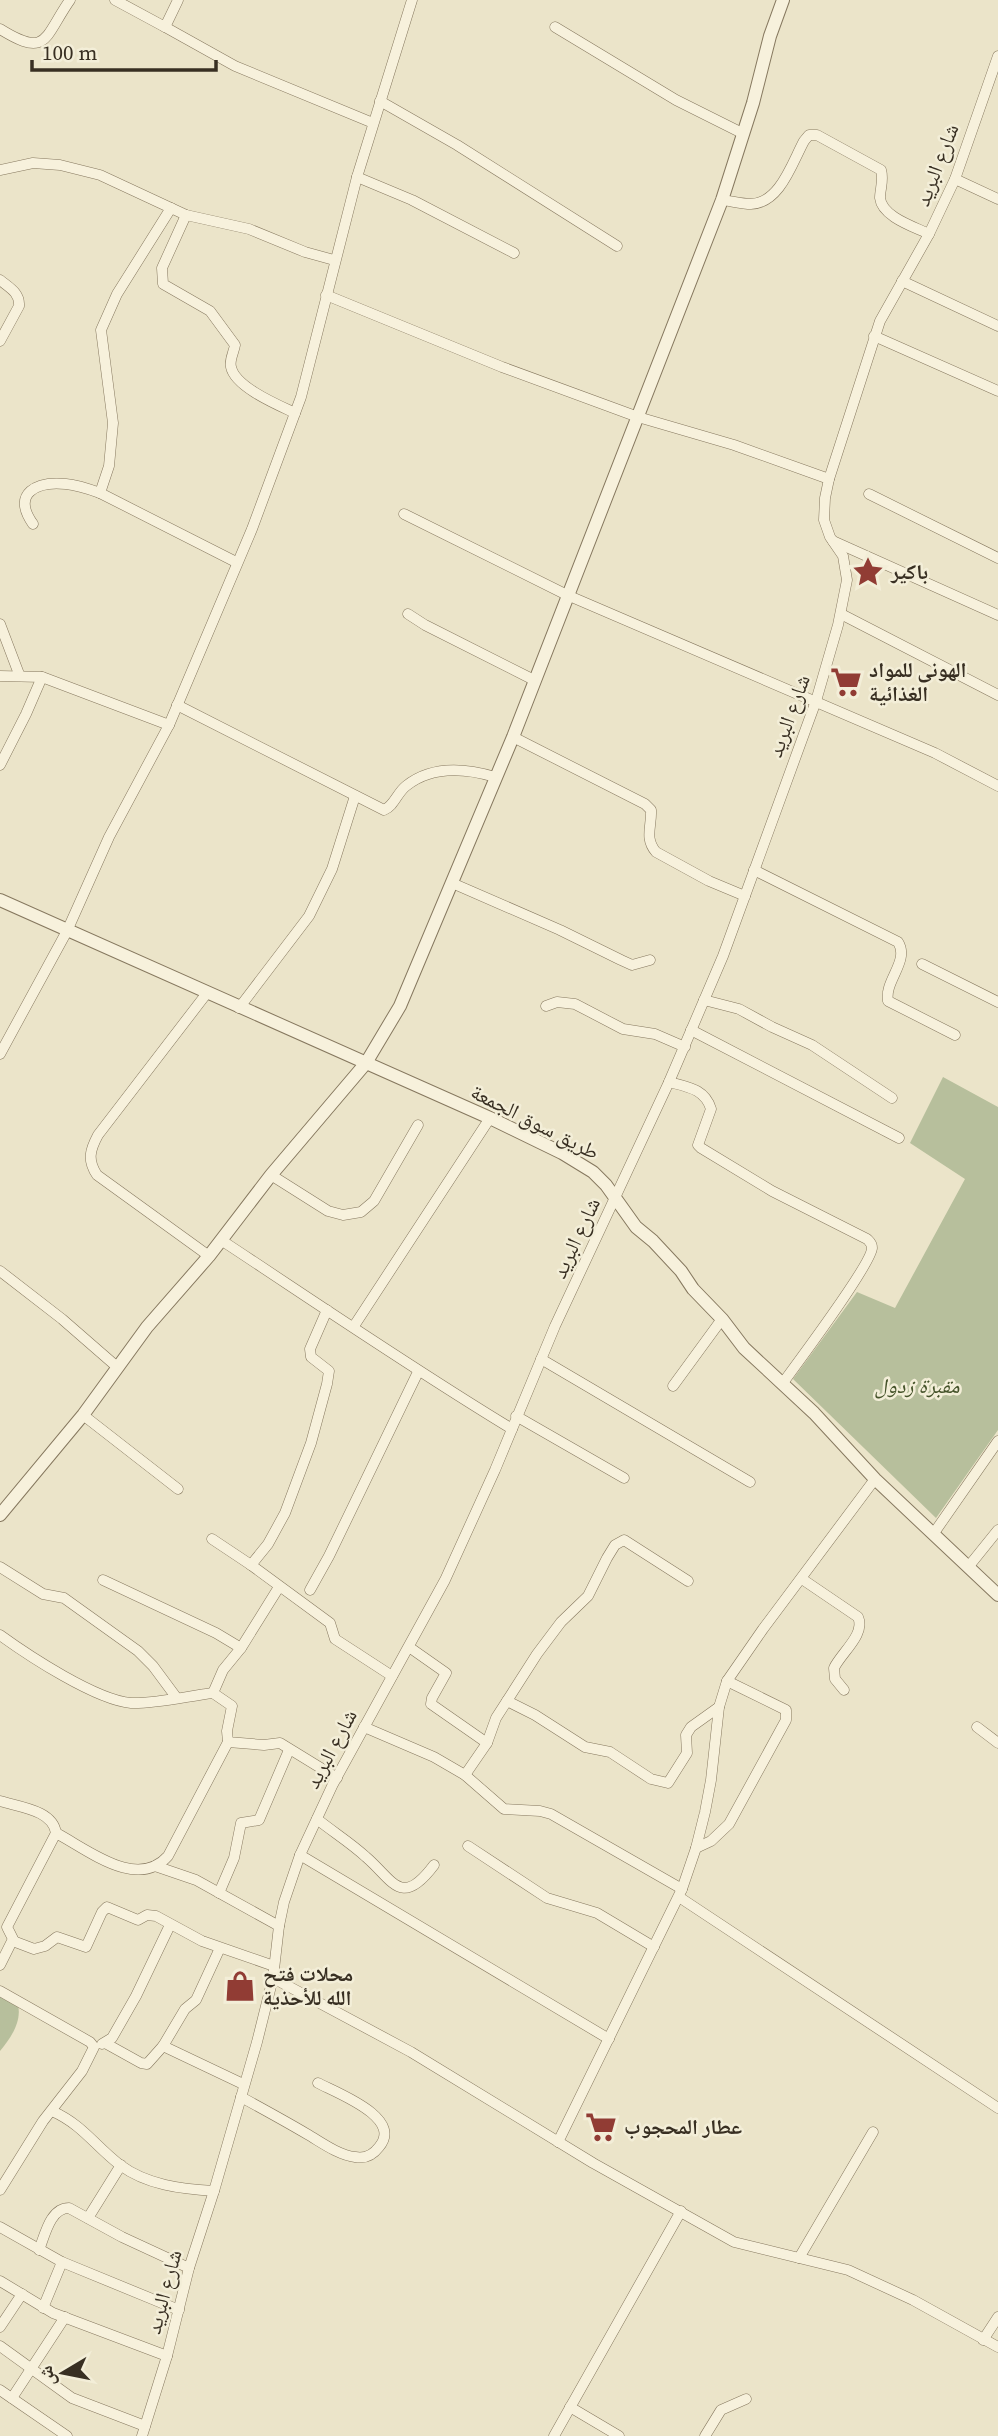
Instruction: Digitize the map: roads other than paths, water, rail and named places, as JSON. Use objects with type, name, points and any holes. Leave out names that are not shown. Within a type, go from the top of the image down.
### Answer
[{"type":"street","points":[[0,29],[27,43],[43,42],[70,0]]},
{"type":"street","points":[[115,0],[234,66],[373,123]]},
{"type":"street","points":[[165,27],[178,0]]},
{"type":"street","points":[[0,1054],[67,931],[108,837],[169,724],[252,529],[295,413],[356,177],[412,0]]},
{"type":"street","points":[[0,1515],[83,1415],[116,1366],[366,1063],[400,1006],[513,737],[722,200],[783,0]]},
{"type":"street","points":[[555,27],[676,100],[742,133]]},
{"type":"street","name":"شارع البريد","points":[[144,2431],[167,2356],[189,2268],[241,2097],[273,1978],[279,1926],[300,1855],[337,1778],[445,1580],[541,1359],[685,1046],[745,896],[816,701],[841,614],[847,580],[843,556],[826,528],[824,510],[830,479],[874,336],[886,307],[929,234],[956,179],[998,56]]},
{"type":"street","points":[[380,101],[457,145],[617,246]]},
{"type":"street","points":[[722,200],[751,204],[763,201],[775,193],[804,141],[809,135],[817,135],[881,170],[880,200],[884,208],[929,234]]},
{"type":"street","points":[[0,170],[33,163],[60,165],[100,174],[186,215],[250,229],[305,253],[334,260]]},
{"type":"street","points":[[356,177],[412,200],[514,253]]},
{"type":"street","points":[[956,179],[998,199]]},
{"type":"street","points":[[100,493],[109,466],[113,423],[101,330],[117,294],[171,208]]},
{"type":"street","points":[[186,215],[162,268],[163,284],[210,311],[222,325],[235,345],[230,363],[231,371],[240,381],[268,400],[295,413]]},
{"type":"street","points":[[0,280],[17,293],[19,306],[0,341]]},
{"type":"street","points":[[902,281],[998,326]]},
{"type":"street","points":[[326,295],[502,367],[638,417],[734,445],[830,479]]},
{"type":"street","points":[[874,336],[998,391]]},
{"type":"street","points":[[33,524],[26,515],[23,502],[27,493],[36,486],[66,484],[100,493],[236,562]]},
{"type":"street","points":[[869,494],[998,558]]},
{"type":"street","points":[[404,514],[567,595],[935,753],[998,786]]},
{"type":"street","points":[[833,541],[998,615]]},
{"type":"street","points":[[408,614],[534,680]]},
{"type":"street","points":[[841,614],[998,695]]},
{"type":"street","points":[[0,624],[19,674]]},
{"type":"street","points":[[0,676],[19,674],[42,677],[169,724]]},
{"type":"street","points":[[0,765],[42,677]]},
{"type":"street","points":[[177,705],[387,810],[408,784],[434,772],[453,769],[495,777]]},
{"type":"street","points":[[513,737],[645,804],[651,810],[648,835],[650,845],[656,852],[709,881],[745,896]]},
{"type":"street","points":[[239,1008],[309,916],[332,869],[355,796]]},
{"type":"street","points":[[754,870],[898,942],[902,954],[888,991],[888,1002],[955,1035]]},
{"type":"street","points":[[452,883],[621,960],[632,964],[650,960]]},
{"type":"street","name":"طريق سوق الجمعة","points":[[0,900],[490,1118],[579,1163],[606,1185],[636,1227],[681,1271],[693,1289],[722,1319],[744,1348],[814,1413],[874,1479],[998,1595]]},
{"type":"street","points":[[922,964],[998,1002]]},
{"type":"street","points":[[207,993],[98,1135],[89,1158],[97,1175],[209,1256]]},
{"type":"street","points":[[704,1000],[739,1009],[812,1045],[892,1098]]},
{"type":"street","points":[[546,1006],[557,1002],[575,1004],[623,1029],[655,1034],[685,1046]]},
{"type":"street","points":[[691,1030],[899,1138]]},
{"type":"street","points":[[669,1082],[697,1090],[708,1099],[711,1109],[699,1137],[698,1145],[701,1148],[738,1173],[871,1243],[872,1251],[859,1274],[782,1384]]},
{"type":"street","points":[[354,1326],[490,1118]]},
{"type":"street","points":[[271,1175],[328,1210],[343,1215],[361,1212],[374,1201],[418,1125]]},
{"type":"street","points":[[222,1240],[354,1326],[418,1372],[512,1429]]},
{"type":"street","points":[[0,1271],[62,1319],[116,1366]]},
{"type":"street","points":[[251,1565],[268,1544],[285,1513],[311,1443],[329,1371],[311,1357],[310,1349],[327,1310]]},
{"type":"street","points":[[673,1386],[722,1319]]},
{"type":"street","points":[[541,1359],[750,1482]]},
{"type":"street","points":[[310,1590],[418,1372]]},
{"type":"street","points":[[83,1415],[178,1489]]},
{"type":"street","points":[[516,1416],[624,1478]]},
{"type":"street","points":[[933,1533],[998,1441]]},
{"type":"street","points":[[558,2142],[680,1893],[696,1848],[711,1780],[719,1707],[727,1681],[762,1629],[802,1580],[874,1479]]},
{"type":"street","points":[[970,1566],[998,1530]]},
{"type":"street","points":[[212,1539],[330,1623],[335,1639],[392,1676]]},
{"type":"street","points":[[465,1775],[487,1743],[496,1718],[537,1654],[561,1622],[588,1596],[607,1558],[619,1541],[624,1540],[688,1581]]},
{"type":"street","points":[[0,1567],[43,1594],[64,1598],[138,1651],[176,1697]]},
{"type":"street","points":[[103,1580],[216,1633],[241,1648]]},
{"type":"street","points":[[802,1580],[861,1621],[859,1631],[834,1668],[835,1679],[844,1690]]},
{"type":"street","points":[[213,1693],[223,1670],[241,1648],[279,1587]]},
{"type":"street","points":[[0,1635],[29,1655],[83,1685],[122,1701],[146,1702],[213,1693],[232,1706],[228,1741],[168,1856],[155,1866],[135,1870],[120,1867],[56,1833]]},
{"type":"street","points":[[409,1647],[446,1673],[431,1704],[487,1743]]},
{"type":"street","points":[[696,1848],[711,1841],[729,1824],[786,1720],[786,1710],[727,1681]]},
{"type":"street","points":[[507,1701],[535,1715],[585,1747],[610,1752],[651,1779],[668,1783],[687,1753],[686,1735],[691,1727],[719,1707]]},
{"type":"street","points":[[364,1727],[434,1757],[465,1775],[504,1809],[551,1814],[680,1893],[998,2108]]},
{"type":"street","points":[[976,1727],[998,1743]]},
{"type":"street","points":[[228,1741],[264,1745],[280,1743],[337,1778]]},
{"type":"street","points":[[219,1893],[234,1858],[241,1823],[259,1820],[289,1750]]},
{"type":"street","points":[[0,1801],[47,1816],[54,1824],[56,1833],[7,1927],[13,1941],[0,1965]]},
{"type":"street","points":[[317,1819],[362,1853],[392,1884],[405,1887],[413,1885],[421,1881],[434,1865]]},
{"type":"street","points":[[468,1846],[547,1898],[597,1913],[654,1947]]},
{"type":"street","points":[[300,1855],[609,2039]]},
{"type":"street","points":[[155,1866],[196,1880],[279,1926]]},
{"type":"street","points":[[13,1941],[34,1949],[45,1947],[57,1937],[86,1947],[102,1912],[107,1907],[138,1920],[151,1915],[220,1948],[274,1966]]},
{"type":"street","points":[[0,2190],[34,2135],[82,2071],[94,2047],[112,2038],[136,1996],[170,1924]]},
{"type":"street","points":[[105,2043],[147,2064],[163,2046],[185,2009],[196,2000],[220,1948]]},
{"type":"street","points":[[273,1978],[411,2052],[558,2142],[734,2242],[848,2270],[877,2282],[998,2347]]},
{"type":"street","points":[[0,1991],[90,2042],[94,2047]]},
{"type":"street","points":[[163,2046],[243,2084]]},
{"type":"street","points":[[241,2097],[343,2154],[364,2158],[375,2151],[384,2139],[381,2122],[363,2106],[318,2083]]},
{"type":"street","points":[[52,2111],[78,2125],[121,2165],[152,2182],[191,2190],[214,2191]]},
{"type":"street","points":[[799,2258],[873,2132]]},
{"type":"street","points":[[89,2218],[121,2165]]},
{"type":"street","points":[[39,2250],[57,2211],[69,2208],[189,2268]]},
{"type":"street","points":[[554,2436],[681,2211]]},
{"type":"street","points":[[0,2227],[62,2262],[179,2310]]},
{"type":"street","points":[[43,2308],[62,2262]]},
{"type":"street","points":[[0,2281],[43,2308],[65,2318],[167,2356]]},
{"type":"street","points":[[0,2327],[22,2294]]},
{"type":"street","points":[[983,2340],[998,2317]]},
{"type":"street","points":[[12,2398],[65,2318]]},
{"type":"street","points":[[0,2346],[72,2398],[144,2431]]},
{"type":"street","points":[[0,2390],[67,2436]]},
{"type":"street","points":[[705,2436],[721,2410],[746,2399]]},
{"type":"street","points":[[570,2407],[607,2432],[619,2436]]},
{"type":"place","name":"باكير","points":[[868,572]]},
{"type":"place","name":"الهونى للمواد الغذائية","points":[[846,682]]},
{"type":"place","name":"محلات فتح الله للأحذية","points":[[240,1986]]},
{"type":"place","name":"عطار المحجوب","points":[[601,2127]]},
{"type":"park label","name":"مقبرة زدول","points":[[917,1386]]}]
